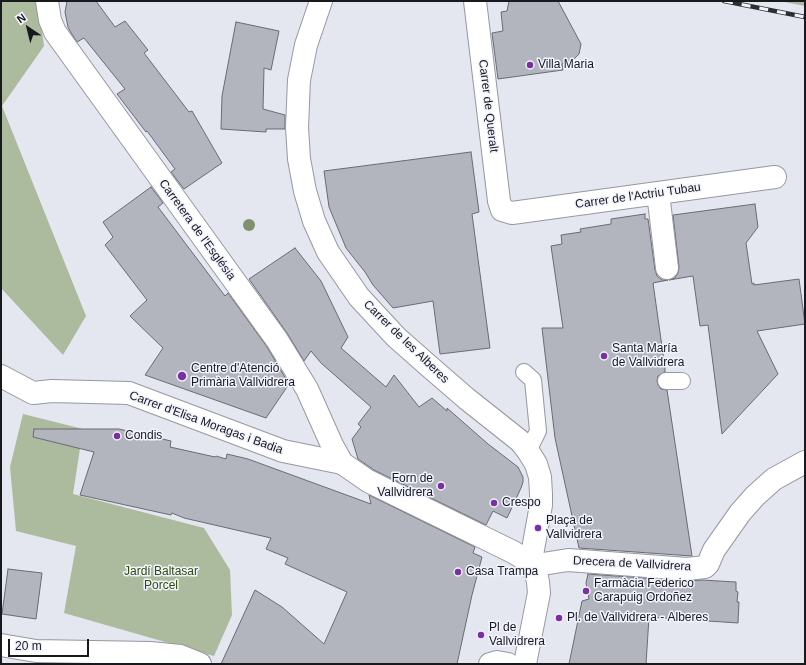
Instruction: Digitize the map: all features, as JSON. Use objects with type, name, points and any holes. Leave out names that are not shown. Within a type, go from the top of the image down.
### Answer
[{"type":"street","name":"Carretera de l'Església","points":[[47,1],[50,20],[55,32],[276,340],[308,389],[332,445],[342,463]]},
{"type":"street","name":"Carrer de les Alberes","points":[[321,1],[306,45],[299,80],[297,127],[299,159],[305,191],[314,221],[328,252],[359,297],[396,337],[467,399],[520,441],[528,451],[536,464],[540,477],[541,494],[541,505],[530,566]]},
{"type":"street","name":"Carrer de Queralt","points":[[474,1],[499,201],[502,210]]},
{"type":"street","name":"Carrer de l'Actriu Tubau","points":[[502,210],[512,213],[775,176]]},
{"type":"street","points":[[658,193],[667,268]]},
{"type":"street","name":"Carrer d'Elisa Moragas i Badia","points":[[1,376],[33,392],[129,393],[283,451],[342,463]]},
{"type":"street","name":"Drecera de Vallvidrera","points":[[530,566],[568,560],[687,569],[705,567],[708,564],[714,550],[740,513],[755,496],[774,479],[805,462]]},
{"type":"street","points":[[342,463],[368,481],[523,558],[536,573],[539,593],[525,664]]},
{"type":"street","points":[[1,644],[36,651],[150,653],[180,656],[200,664]]},
{"type":"street","points":[[490,664],[497,662],[508,664]]},
{"type":"lane","points":[[528,451],[538,431],[535,377]]},
{"type":"lane","points":[[666,381],[682,381]]},
{"type":"green space","points":[[1,1],[38,1],[44,46],[2,106],[86,316],[63,355],[1,288]]},
{"type":"green space","points":[[779,1],[805,1],[805,6]]},
{"type":"green space","name":"Jardí Baltasar Porcel","points":[[23,414],[83,429],[73,494],[204,528],[230,570],[232,615],[214,656],[64,613],[76,546],[16,531],[10,467]]},
{"type":"building","points":[[67,1],[96,1],[115,27],[125,21],[148,50],[144,53],[189,112],[192,111],[222,163],[184,189],[171,172],[175,169],[117,94],[125,89],[84,38],[77,42],[70,31],[65,12]]},
{"type":"building","name":"Villa Maria","points":[[509,1],[558,1],[581,44],[579,54],[574,59],[562,64],[563,70],[498,79],[492,33],[503,31],[501,12],[507,11]]},
{"type":"building","points":[[236,22],[279,31],[271,70],[264,68],[263,109],[285,115],[285,129],[266,129],[266,132],[221,129],[222,96]]},
{"type":"building","points":[[471,152],[479,212],[472,214],[490,348],[440,354],[433,301],[393,308],[373,285],[365,272],[346,248],[329,207],[324,171]]},
{"type":"building","points":[[151,187],[163,203],[158,207],[225,296],[228,293],[267,347],[289,384],[266,418],[145,375],[163,348],[130,316],[147,300],[105,245],[113,237],[103,222]]},
{"type":"building","points":[[755,204],[758,227],[746,243],[752,284],[754,283],[754,285],[799,279],[805,324],[757,331],[778,374],[722,434],[708,325],[700,326],[693,276],[669,280],[675,278],[679,267],[673,215]]},
{"type":"building","points":[[645,214],[645,219],[648,219],[657,276],[662,280],[668,280],[653,283],[665,368],[665,372],[658,376],[657,381],[661,389],[667,390],[692,556],[579,548],[555,438],[542,328],[563,328],[551,246],[562,244],[561,235],[581,232],[580,229],[611,224],[611,219]]},
{"type":"building","points":[[295,248],[321,281],[348,337],[341,348],[386,387],[394,375],[419,407],[432,398],[447,411],[447,408],[488,444],[518,467],[523,477],[523,482],[507,518],[493,511],[486,525],[374,470],[358,459],[352,439],[361,427],[358,424],[371,407],[321,363],[311,351],[304,361],[287,333],[249,279]]},
{"type":"building","points":[[34,429],[119,429],[171,441],[170,447],[226,459],[227,454],[248,459],[371,504],[369,495],[475,547],[473,553],[482,557],[457,664],[221,664],[255,590],[282,607],[324,644],[347,592],[285,564],[288,558],[266,549],[271,538],[184,518],[172,513],[171,515],[80,495],[94,452],[33,437]]},
{"type":"building","points":[[8,569],[42,573],[36,619],[2,614]]},
{"type":"building","points":[[588,574],[686,581],[702,580],[736,582],[736,591],[738,592],[737,602],[739,602],[738,623],[649,617],[646,664],[569,664],[582,601],[589,599],[586,583]]},
{"type":"railway","points":[[724,1],[805,17]]},
{"type":"place","name":"Villa Maria","points":[[530,65]]},
{"type":"place","name":"Santa María de Vallvidrera","points":[[604,356]]},
{"type":"place","name":"Centre d'Atenció Primària Vallvidrera","points":[[182,376]]},
{"type":"place","name":"Condis","points":[[117,436]]},
{"type":"place","name":"Forn de Vallvidrera","points":[[441,486]]},
{"type":"place","name":"Crespo","points":[[494,503]]},
{"type":"place","name":"Plaça de Vallvidrera","points":[[538,528]]},
{"type":"place","name":"Casa Trampa","points":[[458,572]]},
{"type":"place","name":"Farmàcia Federico Carapuig Ordoñez","points":[[586,591]]},
{"type":"place","name":"Pl. de Vallvidrera - Alberes","points":[[559,618]]},
{"type":"place","name":"Pl de Vallvidrera","points":[[481,635]]}]
